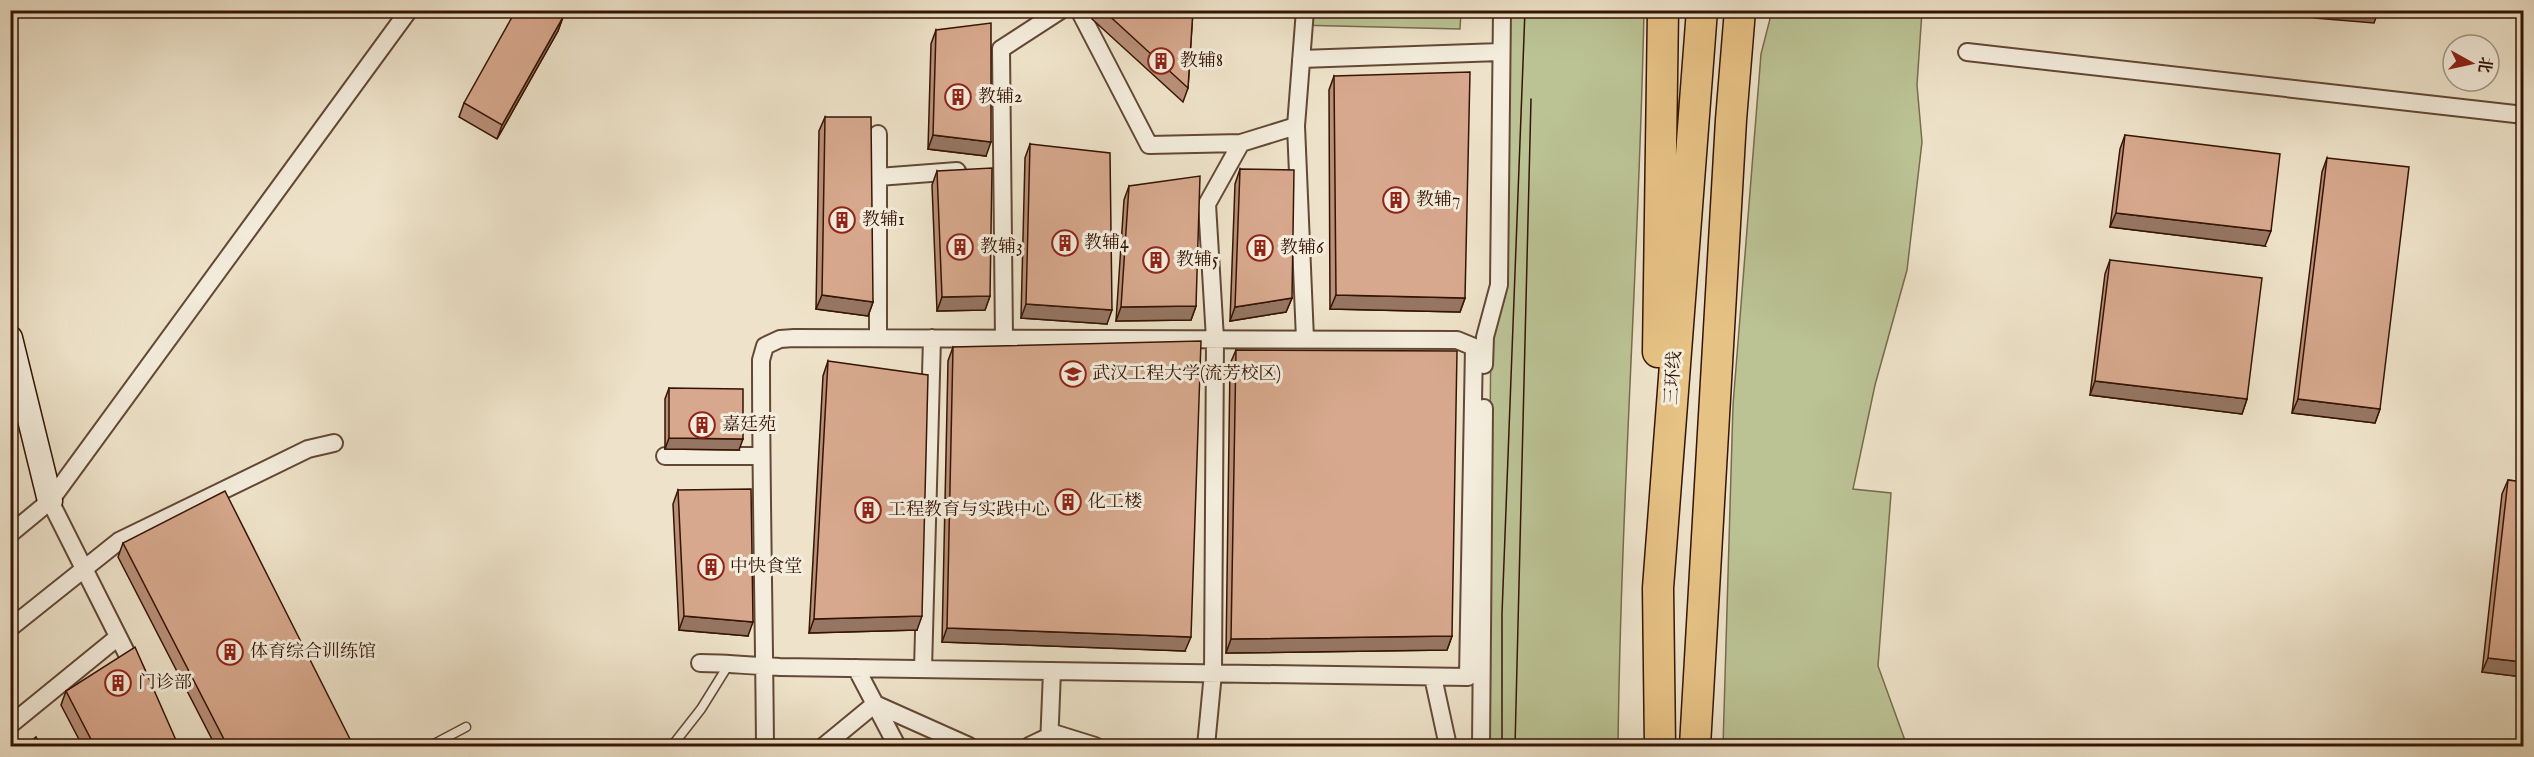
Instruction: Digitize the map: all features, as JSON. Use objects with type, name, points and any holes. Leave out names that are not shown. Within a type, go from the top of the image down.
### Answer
[{"type":"highway","points":[[1659,588],[1658,255],[1663,10]]},
{"type":"highway","name":"三环线","points":[[1660,747],[1659,588],[1702,10]]},
{"type":"highway","points":[[1695,747],[1733,87],[1740,10]]},
{"type":"highway","points":[[1733,87],[1749,10]]},
{"type":"street","points":[[10,534],[50,501],[409,10]]},
{"type":"street","points":[[1004,339],[997,169],[1001,49],[1061,10]]},
{"type":"street","points":[[1079,10],[1149,145],[1240,143],[1296,126]]},
{"type":"street","points":[[1305,10],[1296,126],[1305,339]]},
{"type":"street","points":[[1481,747],[1485,337],[1499,285],[1502,10]]},
{"type":"street","points":[[1301,59],[1500,52]]},
{"type":"street","points":[[1967,52],[2523,115]]},
{"type":"street","points":[[878,134],[878,338]]},
{"type":"street","points":[[1206,747],[1213,673],[1215,339],[1208,204],[1240,143]]},
{"type":"street","points":[[878,177],[968,171]]},
{"type":"street","points":[[10,338],[50,501],[144,689]]},
{"type":"street","points":[[923,669],[932,338]]},
{"type":"street","points":[[700,663],[764,666],[856,668],[1468,677],[1474,347],[1456,340],[932,338],[780,339],[765,346],[761,360],[761,456],[764,666],[765,747]]},
{"type":"street","points":[[10,628],[120,541],[308,449],[334,443]]},
{"type":"street","points":[[665,456],[761,456]]},
{"type":"street","points":[[10,725],[118,637]]},
{"type":"street","points":[[856,668],[897,747]]},
{"type":"street","points":[[1050,738],[1052,671]]},
{"type":"street","points":[[1433,677],[1448,747]]},
{"type":"street","points":[[824,747],[875,704]]},
{"type":"street","points":[[875,704],[969,747]]},
{"type":"street","points":[[1029,747],[1050,738],[1095,747]]},
{"type":"lane","points":[[672,747],[701,709],[729,663]]},
{"type":"lane","points":[[430,747],[466,727]]},
{"type":"green space","points":[[1296,11],[1461,11],[1460,29],[1295,25]]},
{"type":"green space","points":[[1494,11],[1644,11],[1618,746],[1487,746]]},
{"type":"green space","points":[[1772,11],[1922,11],[1917,85],[1922,142],[1907,270],[1875,385],[1853,489],[1891,493],[1878,666],[1907,746],[1723,746],[1733,405],[1761,54]]},
{"type":"building","points":[[516,10],[551,10],[563,17],[502,125],[464,103]]},
{"type":"building","name":"教辅8","points":[[1103,10],[1193,10],[1188,88]]},
{"type":"building","name":"教辅2","points":[[991,23],[991,142],[933,135],[936,30]]},
{"type":"building","name":"教辅7","points":[[1470,72],[1465,298],[1336,295],[1334,76]]},
{"type":"building","name":"教辅1","points":[[825,117],[871,117],[873,302],[822,295]]},
{"type":"building","points":[[2125,135],[2280,154],[2271,231],[2116,213]]},
{"type":"building","name":"教辅4","points":[[1030,144],[1110,153],[1112,310],[1026,304]]},
{"type":"building","points":[[2327,158],[2409,167],[2380,409],[2298,399]]},
{"type":"building","name":"教辅3","points":[[992,168],[990,296],[942,297],[937,171]]},
{"type":"building","name":"教辅6","points":[[1240,169],[1294,170],[1292,298],[1235,307]]},
{"type":"building","name":"教辅5","points":[[1200,176],[1196,306],[1121,307],[1129,186]]},
{"type":"building","points":[[2110,260],[2262,278],[2247,399],[2095,381]]},
{"type":"building","name":"化工楼","points":[[1201,341],[1191,637],[947,628],[953,347]]},
{"type":"building","points":[[1236,350],[1457,351],[1452,636],[1231,639]]},
{"type":"building","name":"工程教育与实践中心","points":[[828,361],[928,375],[922,616],[814,619]]},
{"type":"building","name":"嘉廷苑","points":[[669,388],[743,389],[743,439],[669,438]]},
{"type":"building","points":[[2508,480],[2523,482],[2523,662],[2488,658]]},
{"type":"building","name":"中快食堂","points":[[751,489],[753,622],[684,616],[678,490]]},
{"type":"building","name":"体育综合训练馆","points":[[225,491],[354,747],[228,747],[123,543]]},
{"type":"building","name":"门诊部","points":[[135,647],[179,747],[95,747],[66,691]]},
{"type":"building","points":[[36,737],[42,747],[24,747]]},
{"type":"tram line","points":[[1502,746],[1502,614],[1525,10]]},
{"type":"tram line","points":[[1515,746],[1531,99]]},
{"type":"place","name":"教辅8","points":[[1161,61]]},
{"type":"place","name":"教辅2","points":[[958,97]]},
{"type":"place","name":"教辅7","points":[[1396,200]]},
{"type":"place","name":"教辅1","points":[[842,220]]},
{"type":"place","name":"教辅4","points":[[1065,243]]},
{"type":"place","name":"教辅3","points":[[960,247]]},
{"type":"place","name":"教辅6","points":[[1260,248]]},
{"type":"place","name":"教辅5","points":[[1156,260]]},
{"type":"place","name":"武汉工程大学(流芳校区)","points":[[1073,374]]},
{"type":"place","name":"嘉廷苑","points":[[702,425]]},
{"type":"place","name":"化工楼","points":[[1068,502]]},
{"type":"place","name":"工程教育与实践中心","points":[[868,510]]},
{"type":"place","name":"中快食堂","points":[[711,567]]},
{"type":"place","name":"体育综合训练馆","points":[[230,652]]},
{"type":"place","name":"门诊部","points":[[118,683]]}]
